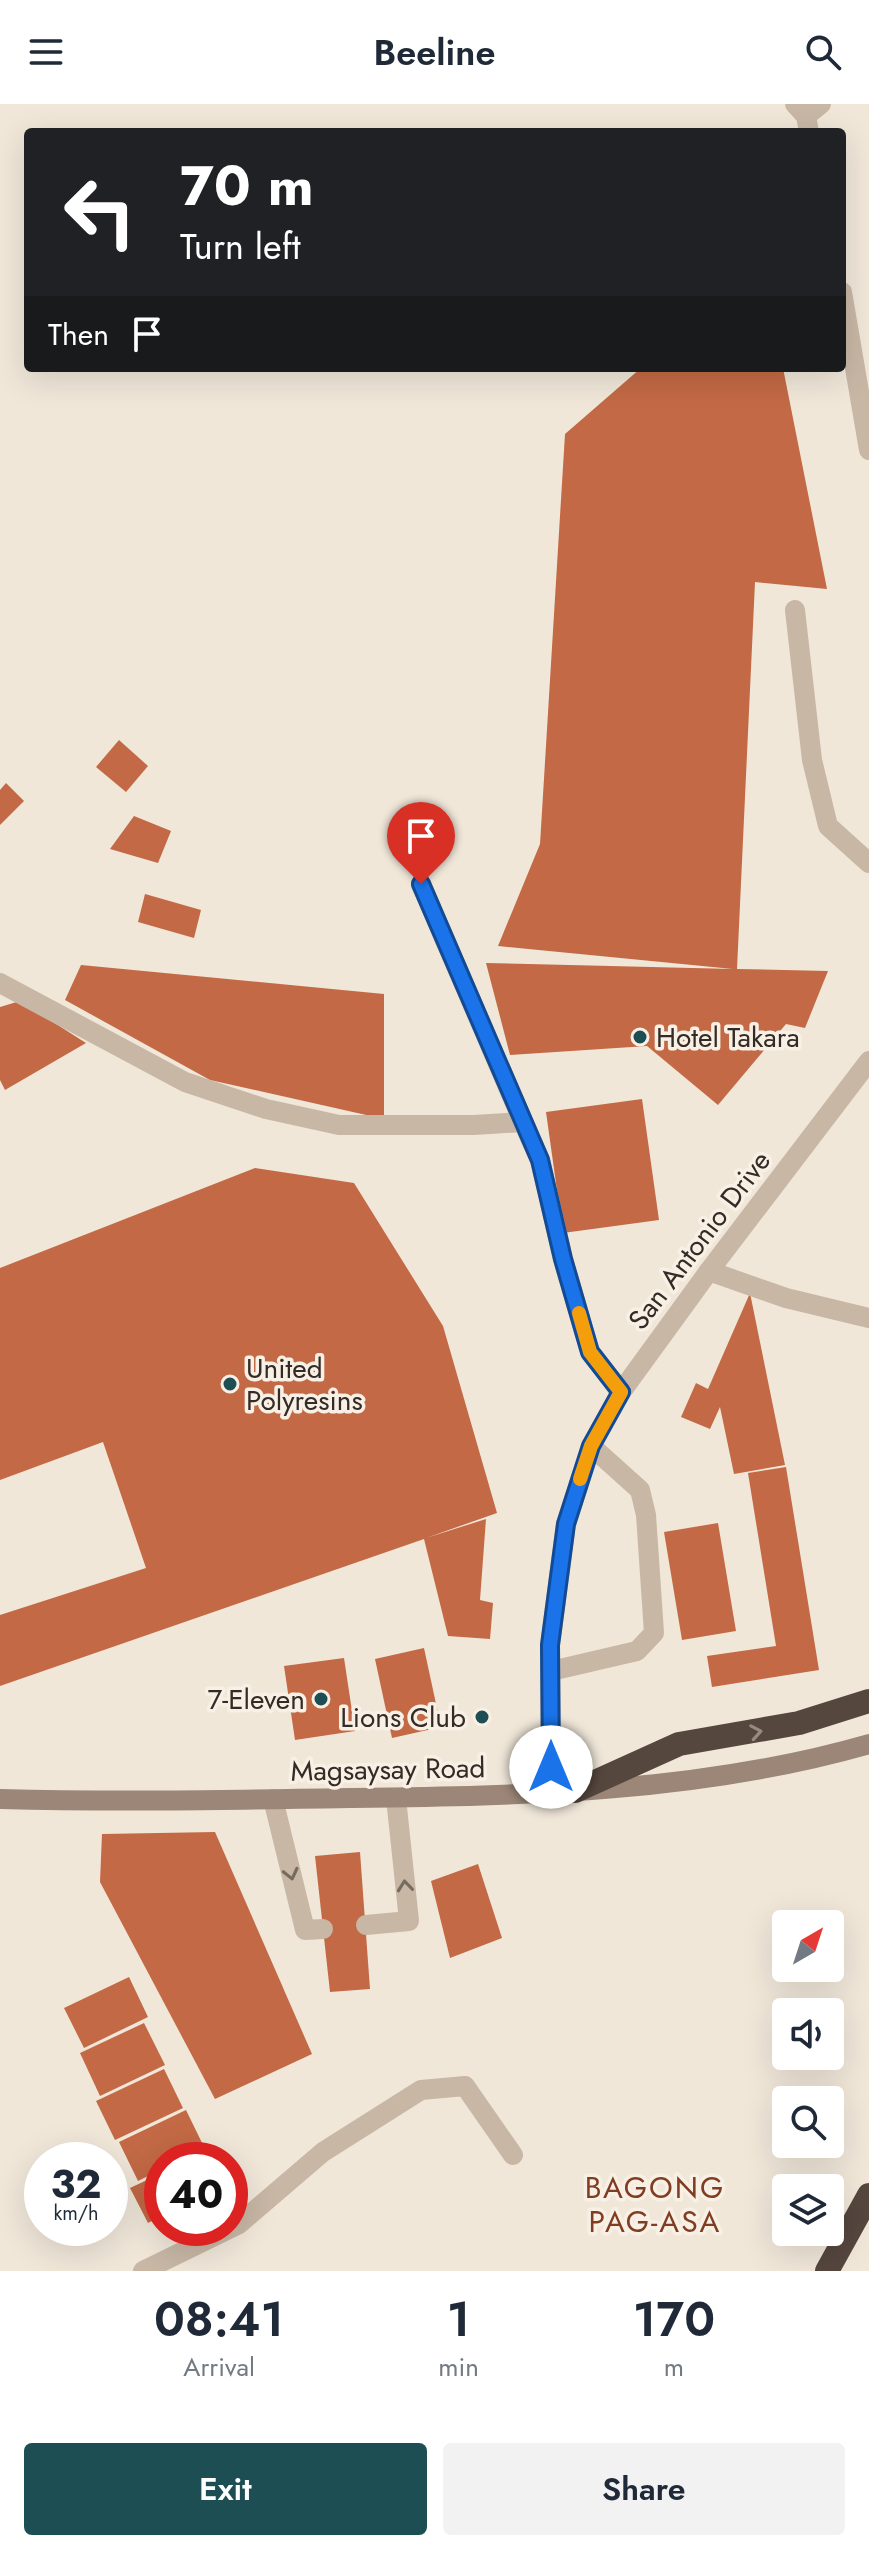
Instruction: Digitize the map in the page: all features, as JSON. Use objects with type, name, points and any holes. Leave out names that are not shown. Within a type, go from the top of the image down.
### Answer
[{"type":"highway","points":[[563,1792],[679,1744],[799,1723],[869,1701]]},
{"type":"highway","points":[[827,2271],[869,2195]]},
{"type":"main road","name":"Magsaysay Road","points":[[0,1799],[396,1798],[563,1792],[712,1777],[815,1760],[869,1744]]},
{"type":"street","points":[[846,315],[869,450]]},
{"type":"street","points":[[795,610],[812,760],[828,826],[869,863]]},
{"type":"street","points":[[421,884],[540,1160],[563,1259],[590,1352],[621,1392]]},
{"type":"street","points":[[0,983],[185,1082],[266,1109],[339,1125],[523,1122]]},
{"type":"street","name":"San Antonio Drive","points":[[563,1792],[550,1645],[566,1524],[591,1446],[621,1392],[869,1061]]},
{"type":"street","points":[[709,1271],[786,1298],[869,1318]]},
{"type":"street","points":[[551,1671],[637,1651],[654,1633],[646,1515],[640,1490],[591,1446]]},
{"type":"street","points":[[366,1925],[409,1921],[396,1798]]},
{"type":"street","points":[[273,1799],[305,1930],[323,1929]]},
{"type":"street","points":[[143,2271],[239,2224],[323,2152],[421,2090],[465,2086],[513,2155]]},
{"type":"building","points":[[636,372],[784,372],[827,589],[755,582],[737,969],[828,971],[805,1028],[786,1024],[718,1105],[647,1046],[510,1055],[486,963],[733,969],[498,946],[540,844],[565,434]]},
{"type":"building","points":[[119,740],[148,766],[126,792],[96,767]]},
{"type":"building","points":[[6,783],[24,801],[0,825],[0,790]]},
{"type":"building","points":[[134,816],[171,831],[158,863],[110,849]]},
{"type":"building","points":[[145,894],[201,910],[194,938],[138,922]]},
{"type":"building","points":[[81,965],[384,994],[384,1119],[210,1080],[65,1000]]},
{"type":"building","points":[[20,1001],[86,1043],[5,1090],[0,1080],[0,1007]]},
{"type":"building","points":[[642,1099],[659,1220],[563,1233],[546,1112]]},
{"type":"building","name":"United Polyresins","points":[[255,1168],[354,1183],[443,1326],[497,1513],[426,1538],[486,1519],[480,1600],[493,1603],[490,1639],[448,1636],[424,1539],[0,1686],[0,1615],[146,1568],[103,1442],[0,1480],[0,1268]]},
{"type":"building","points":[[750,1293],[785,1465],[734,1474],[720,1407],[710,1429],[681,1417],[696,1383],[708,1389]]},
{"type":"building","points":[[786,1467],[819,1670],[712,1687],[707,1656],[776,1646],[748,1473]]},
{"type":"building","points":[[718,1523],[736,1631],[682,1640],[664,1532]]},
{"type":"building","points":[[424,1648],[441,1727],[392,1738],[375,1659]]},
{"type":"building","points":[[344,1658],[355,1731],[295,1740],[284,1666]]},
{"type":"building","points":[[215,1832],[312,2054],[215,2099],[100,1882],[102,1834]]},
{"type":"building","points":[[360,1852],[370,1989],[330,1992],[315,1856]]},
{"type":"building","points":[[478,1864],[502,1938],[450,1958],[431,1881]]},
{"type":"building","points":[[129,1977],[148,2017],[84,2048],[64,2008]]},
{"type":"building","points":[[144,2023],[165,2065],[100,2096],[80,2053]]},
{"type":"building","points":[[164,2069],[183,2108],[115,2140],[96,2101]]},
{"type":"building","points":[[186,2110],[202,2142],[144,2142],[144,2178],[138,2181],[128,2160],[128,2142],[119,2142]]},
{"type":"building","points":[[144,2181],[144,2215],[130,2188]]},
{"type":"slow traffic","points":[[579,1313],[590,1352],[621,1392],[591,1446],[580,1479]]},
{"type":"place","name":"Hotel Takara","points":[[640,1037]]},
{"type":"place","name":"United Polyresins","points":[[230,1384]]},
{"type":"place","name":"7-Eleven","points":[[321,1699]]},
{"type":"place","name":"Lions Club","points":[[482,1717]]},
{"type":"district","name":"BAGONG PAG-ASA","points":[[655,2205]]},
{"type":"route","points":[[421,884],[540,1160],[563,1259],[590,1352],[621,1392],[591,1446],[566,1524],[550,1645],[551,1767]]}]
